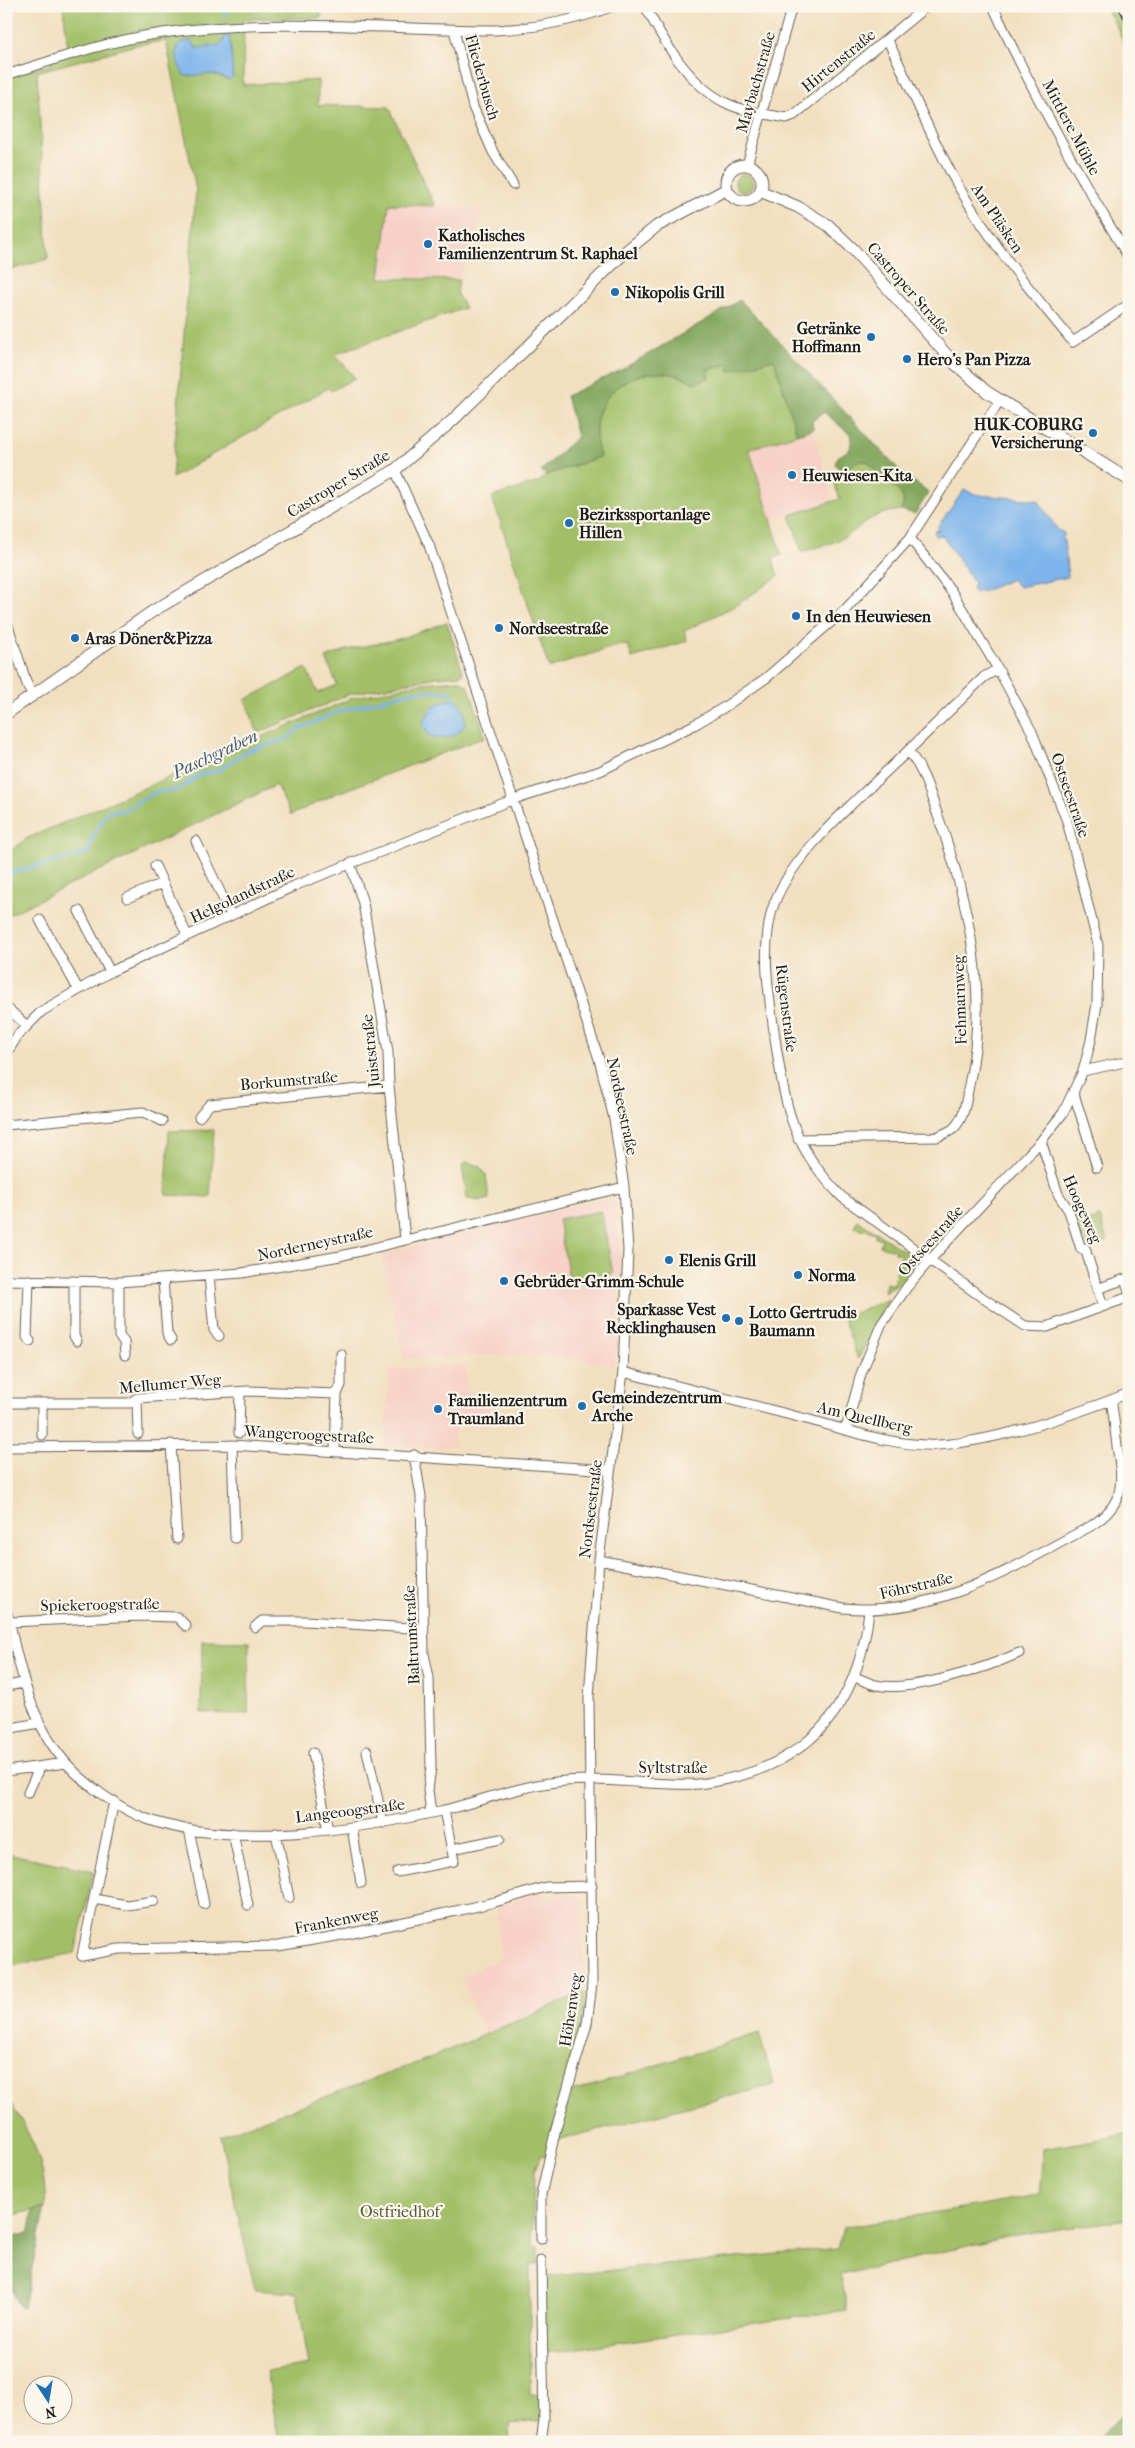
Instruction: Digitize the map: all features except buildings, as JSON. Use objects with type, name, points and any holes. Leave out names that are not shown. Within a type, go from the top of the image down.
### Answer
[{"type":"main road","points":[[747,166],[752,167],[760,175],[760,191],[753,198],[743,201],[733,197],[727,189],[729,174],[737,167],[747,166]]},
{"type":"main road","name":"Castroper Straße","points":[[6,714],[153,610],[395,470],[452,421],[625,252],[657,226],[727,189]]},
{"type":"main road","name":"Castroper Straße","points":[[760,191],[798,207],[828,225],[853,249],[953,362],[987,392],[1129,480]]},
{"type":"street","points":[[6,75],[105,46],[162,33],[243,25],[454,30],[522,29],[571,20],[613,6]]},
{"type":"street","name":"Hirtenstraße","points":[[646,6],[666,42],[705,91],[727,104],[761,114],[786,118],[794,115],[927,6]]},
{"type":"street","name":"Maybachstraße","points":[[747,166],[792,6]]},
{"type":"street","name":"Mittlere Mühle","points":[[994,6],[1009,41],[1049,116],[1129,258]]},
{"type":"street","name":"Fliederbusch","points":[[454,30],[473,107],[493,152],[513,185]]},
{"type":"street","name":"Am Pläsken","points":[[887,39],[939,150],[960,189],[989,234],[1028,288],[1073,342],[1129,304]]},
{"type":"street","points":[[514,799],[600,772],[694,725],[723,708],[766,678],[845,610],[910,538],[1000,400]]},
{"type":"street","name":"Nordseestraße","points":[[395,470],[429,545],[599,1060],[613,1111],[624,1187],[628,1250],[623,1372],[599,1560],[589,1697],[590,1781]]},
{"type":"street","name":"Ostseestraße","points":[[846,1429],[861,1374],[881,1325],[907,1287],[1041,1140],[1063,1113],[1083,1071],[1092,1040],[1097,1004],[1098,945],[1068,821],[1032,732],[998,669],[952,592],[910,538]]},
{"type":"street","points":[[6,620],[28,687],[34,695]]},
{"type":"street","name":"Rügenstraße","points":[[998,669],[984,677],[807,851],[783,886],[772,910],[765,958],[782,1086],[787,1109],[798,1139],[822,1177],[842,1197],[1025,1326],[1047,1327],[1129,1297]]},
{"type":"street","name":"Fehmarnweg","points":[[798,1139],[937,1136],[954,1128],[963,1116],[976,1044],[977,1000],[972,934],[959,881],[942,827],[919,764],[908,751]]},
{"type":"street","name":"Helgolandstraße","points":[[7,1052],[27,1026],[42,1011],[110,972],[230,915],[350,863],[514,799]]},
{"type":"street","points":[[196,841],[230,915]]},
{"type":"street","name":"Juiststraße","points":[[350,863],[363,903],[388,1052],[389,1086],[405,1239]]},
{"type":"street","points":[[155,866],[188,935]]},
{"type":"street","points":[[127,898],[163,883]]},
{"type":"street","points":[[79,911],[110,972]]},
{"type":"street","points":[[40,920],[78,989]]},
{"type":"street","points":[[6,1008],[27,1026]]},
{"type":"street","points":[[1083,1071],[1129,1061]]},
{"type":"street","name":"Borkumstraße","points":[[199,1117],[210,1104],[389,1086]]},
{"type":"street","points":[[1073,1091],[1098,1167]]},
{"type":"street","points":[[6,1125],[143,1112],[162,1121]]},
{"type":"street","name":"Hoogeweg","points":[[1041,1140],[1058,1194],[1069,1211],[1081,1249],[1085,1248],[1103,1306]]},
{"type":"street","name":"Norderneystraße","points":[[6,1280],[119,1282],[242,1273],[340,1256],[624,1187]]},
{"type":"street","points":[[209,1276],[214,1330],[219,1336]]},
{"type":"street","points":[[1097,1289],[1125,1279],[1129,1290]]},
{"type":"street","points":[[28,1280],[27,1337],[30,1341]]},
{"type":"street","points":[[163,1280],[166,1333],[171,1340]]},
{"type":"street","points":[[74,1281],[74,1336],[76,1340]]},
{"type":"street","points":[[119,1282],[119,1336],[124,1342],[125,1355]]},
{"type":"street","points":[[335,1450],[337,1394],[341,1385],[341,1354]]},
{"type":"street","name":"Am Quellberg","points":[[623,1372],[902,1442],[940,1444],[996,1435],[1042,1423],[1129,1393]]},
{"type":"street","points":[[238,1433],[240,1392]]},
{"type":"street","name":"Mellumer Weg","points":[[6,1403],[130,1403],[137,1398],[240,1392],[337,1394]]},
{"type":"street","points":[[137,1398],[138,1434]]},
{"type":"street","name":"Föhrstraße","points":[[599,1560],[818,1604],[869,1611],[915,1605],[965,1589],[998,1575],[1103,1518],[1114,1506],[1118,1498],[1122,1476],[1112,1400]]},
{"type":"street","points":[[42,1403],[42,1435]]},
{"type":"street","points":[[171,1444],[177,1539]]},
{"type":"street","points":[[232,1444],[235,1538]]},
{"type":"street","name":"Wangeroogestraße","points":[[6,1447],[232,1444],[414,1455],[610,1470]]},
{"type":"street","name":"Baltrumstraße","points":[[414,1455],[421,1496],[424,1654],[429,1678],[431,1766],[428,1790],[431,1812]]},
{"type":"street","name":"Langeoogstraße","points":[[6,1611],[10,1622],[10,1644],[24,1683],[40,1723],[66,1763],[105,1796],[146,1818],[189,1830],[233,1833],[328,1830],[383,1823],[444,1810],[534,1785],[564,1781],[590,1781]]},
{"type":"street","name":"Syltstraße","points":[[590,1781],[698,1784],[720,1782],[755,1773],[797,1751],[827,1720],[854,1677],[864,1645],[869,1611]]},
{"type":"street","name":"Spiekeroogstraße","points":[[10,1622],[149,1616],[177,1618],[186,1626]]},
{"type":"street","points":[[255,1627],[262,1621],[306,1621],[424,1629]]},
{"type":"street","points":[[854,1677],[875,1685],[909,1686],[938,1679],[1018,1653]]},
{"type":"street","points":[[6,1686],[24,1683]]},
{"type":"street","points":[[6,1729],[40,1723]]},
{"type":"street","points":[[367,1751],[383,1823]]},
{"type":"street","points":[[313,1753],[328,1830]]},
{"type":"street","points":[[6,1771],[21,1768],[40,1768],[66,1763]]},
{"type":"street","points":[[28,1793],[40,1768]]},
{"type":"street","name":"Höhenweg","points":[[541,2239],[541,2196],[556,2128],[587,2024],[591,1996],[592,1886],[590,1781]]},
{"type":"street","points":[[114,1801],[94,1899],[127,1906],[154,1901]]},
{"type":"street","points":[[397,1872],[454,1861],[444,1810]]},
{"type":"street","points":[[352,1827],[361,1883]]},
{"type":"street","points":[[189,1830],[204,1904]]},
{"type":"street","points":[[233,1833],[248,1905]]},
{"type":"street","points":[[276,1833],[289,1898]]},
{"type":"street","points":[[452,1849],[500,1840]]},
{"type":"street","name":"Frankenweg","points":[[94,1899],[82,1956],[119,1949],[278,1946],[348,1934],[485,1904],[546,1887],[592,1886]]},
{"type":"street","points":[[541,2260],[544,2420],[541,2442]]},
{"type":"shaded area","points":[[1114,6],[1129,6],[1129,35],[1116,10]]},
{"type":"shaded area","name":"Katholisches Familienzentrum St. Raphael","points":[[389,204],[483,209],[459,280],[380,278]]},
{"type":"shaded area","name":"Heuwiesen-Kita","points":[[813,429],[833,501],[772,521],[749,449]]},
{"type":"shaded area","name":"Gebrüder-Grimm-Schule","points":[[609,1197],[615,1203],[620,1245],[620,1309],[614,1365],[570,1357],[521,1354],[405,1359],[403,1357],[382,1254]]},
{"type":"shaded area","name":"Familienzentrum Traumland","points":[[466,1365],[465,1392],[490,1393],[487,1427],[455,1424],[454,1446],[444,1446],[444,1448],[385,1444],[389,1370]]},
{"type":"shaded area","points":[[542,1890],[545,1899],[570,1893],[579,1896],[582,1900],[584,1992],[484,2034],[462,1978],[501,1959],[496,1906]]},
{"type":"green space","points":[[63,6],[321,6],[321,18],[244,19],[243,85],[318,80],[318,105],[389,107],[435,206],[389,204],[380,278],[459,280],[457,294],[465,308],[335,354],[355,378],[331,391],[328,388],[172,478],[196,190],[166,41],[140,44],[37,72],[48,259],[6,271],[6,77],[52,64],[49,53],[68,48]]},
{"type":"green space","points":[[1105,6],[1114,6],[1129,35],[1129,55],[1118,29]]},
{"type":"green space","points":[[744,174],[750,177],[753,183],[750,189],[744,192],[738,189],[735,183],[738,177]]},
{"type":"green space","points":[[740,300],[903,474],[929,492],[915,514],[901,510],[903,504],[902,495],[883,479],[867,461],[857,461],[846,471],[839,469],[835,464],[838,457],[850,449],[852,436],[824,412],[812,421],[813,429],[797,434],[774,359],[730,371],[728,364],[707,370],[709,378],[694,383],[681,376],[666,373],[652,373],[625,381],[604,401],[598,415],[596,436],[600,457],[546,475],[541,471],[577,437],[566,396],[621,370]]},
{"type":"green space","name":"Bezirkssportanlage Hillen","points":[[774,358],[797,434],[749,449],[782,555],[773,558],[778,576],[737,605],[684,631],[687,641],[632,658],[628,645],[623,646],[622,644],[549,668],[492,497],[539,482],[546,475],[600,457],[596,436],[598,415],[604,401],[625,381],[652,373],[666,373],[680,376],[694,383],[707,370],[728,364],[731,371]]},
{"type":"green space","points":[[857,461],[867,461],[883,479],[902,495],[903,504],[901,510],[876,516],[841,539],[802,552],[790,515],[840,499],[832,477],[846,471]]},
{"type":"green space","points":[[447,622],[463,673],[461,675],[437,677],[350,694],[258,733],[245,700],[306,668],[318,693],[337,685],[326,658],[346,650],[399,639]]},
{"type":"green space","points":[[459,680],[469,687],[485,737],[335,794],[291,815],[276,785],[6,916],[6,854],[28,838],[352,698],[422,683]]},
{"type":"green space","points":[[214,1130],[210,1197],[166,1195],[169,1131]]},
{"type":"green space","points":[[467,1162],[480,1166],[486,1175],[489,1199],[482,1201],[467,1199],[462,1165]]},
{"type":"green space","points":[[601,1211],[613,1273],[570,1282],[558,1219]]},
{"type":"green space","points":[[1100,1217],[1107,1241],[1087,1247],[1084,1237],[1080,1238],[1076,1224]]},
{"type":"green space","points":[[857,1220],[910,1255],[912,1267],[909,1273],[900,1283],[884,1292],[886,1283],[893,1285],[901,1254],[894,1253],[895,1250],[880,1246],[882,1239],[874,1237],[876,1233],[854,1227]]},
{"type":"green space","points":[[888,1299],[858,1359],[843,1318]]},
{"type":"green space","points":[[202,1640],[249,1641],[248,1714],[201,1713]]},
{"type":"green space","points":[[6,1853],[94,1871],[75,1953],[6,1967]]},
{"type":"green space","name":"Ostfriedhof","points":[[584,1992],[585,2001],[577,2050],[547,2156],[541,2155],[534,2171],[532,2247],[538,2246],[538,2264],[530,2264],[530,2394],[541,2395],[541,2421],[509,2424],[510,2442],[279,2442],[267,2372],[309,2365],[297,2293],[255,2290],[220,2136],[430,2058]]},
{"type":"green space","points":[[759,2033],[774,2085],[558,2140],[572,2092]]},
{"type":"green space","points":[[6,2096],[29,2136],[40,2162],[45,2191],[45,2207],[6,2217]]},
{"type":"green space","points":[[1129,2134],[1129,2219],[1011,2236],[841,2275],[847,2310],[545,2353],[544,2277],[838,2248],[843,2228],[1039,2195],[1043,2149]]},
{"type":"green space","points":[[45,2207],[24,2307],[21,2308],[10,2286],[6,2265],[7,2247],[11,2239],[30,2231],[33,2210]]},
{"type":"green space","points":[[1129,2408],[1129,2432],[1118,2442],[1094,2442]]},
{"type":"water","points":[[225,35],[229,36],[230,43],[233,77],[230,80],[213,74],[184,75],[176,54],[181,42],[192,41],[196,48],[215,46],[222,43]]},
{"type":"water","points":[[964,490],[978,495],[1038,500],[1059,532],[1062,531],[1065,535],[1062,537],[1068,577],[1019,587],[1012,579],[982,592],[979,590],[976,593],[972,590],[974,583],[942,535],[935,536],[934,531],[939,530],[938,526]]},
{"type":"water","points":[[454,699],[459,701],[464,712],[465,724],[459,732],[451,737],[431,738],[422,724],[431,708],[441,702]]},
{"type":"waterway","points":[[225,6],[225,15]]},
{"type":"waterway","name":"Paschgraben","points":[[7,874],[87,853],[94,834],[107,812],[124,810],[158,791],[179,789],[201,774],[218,771],[245,752],[288,738],[297,730],[337,712],[414,691],[450,692],[454,699]]},
{"type":"railway","points":[[1120,6],[1129,24]]},
{"type":"place","name":"Katholisches Familienzentrum St. Raphael","points":[[428,244]]},
{"type":"place","name":"Nikopolis Grill","points":[[615,292]]},
{"type":"place","name":"Getränke Hoffmann","points":[[871,337]]},
{"type":"place","name":"Hero's Pan Pizza","points":[[907,359]]},
{"type":"place","name":"HUK-COBURG Versicherung","points":[[1093,433]]},
{"type":"place","name":"Heuwiesen-Kita","points":[[792,475]]},
{"type":"place","name":"Bezirkssportanlage Hillen","points":[[569,523]]},
{"type":"place","name":"In den Heuwiesen","points":[[796,616]]},
{"type":"place","name":"Nordseestraße","points":[[499,628]]},
{"type":"place","name":"Aras Döner&Pizza","points":[[75,638]]},
{"type":"place","name":"Elenis Grill","points":[[669,1260]]},
{"type":"place","name":"Norma","points":[[798,1275]]},
{"type":"place","name":"Gebrüder-Grimm-Schule","points":[[504,1281]]},
{"type":"place","name":"Sparkasse Vest Recklinghausen","points":[[726,1318]]},
{"type":"place","name":"Lotto Gertrudis Baumann","points":[[739,1321]]},
{"type":"place","name":"Gemeindezentrum Arche","points":[[582,1406]]},
{"type":"place","name":"Familienzentrum Traumland","points":[[438,1409]]}]
